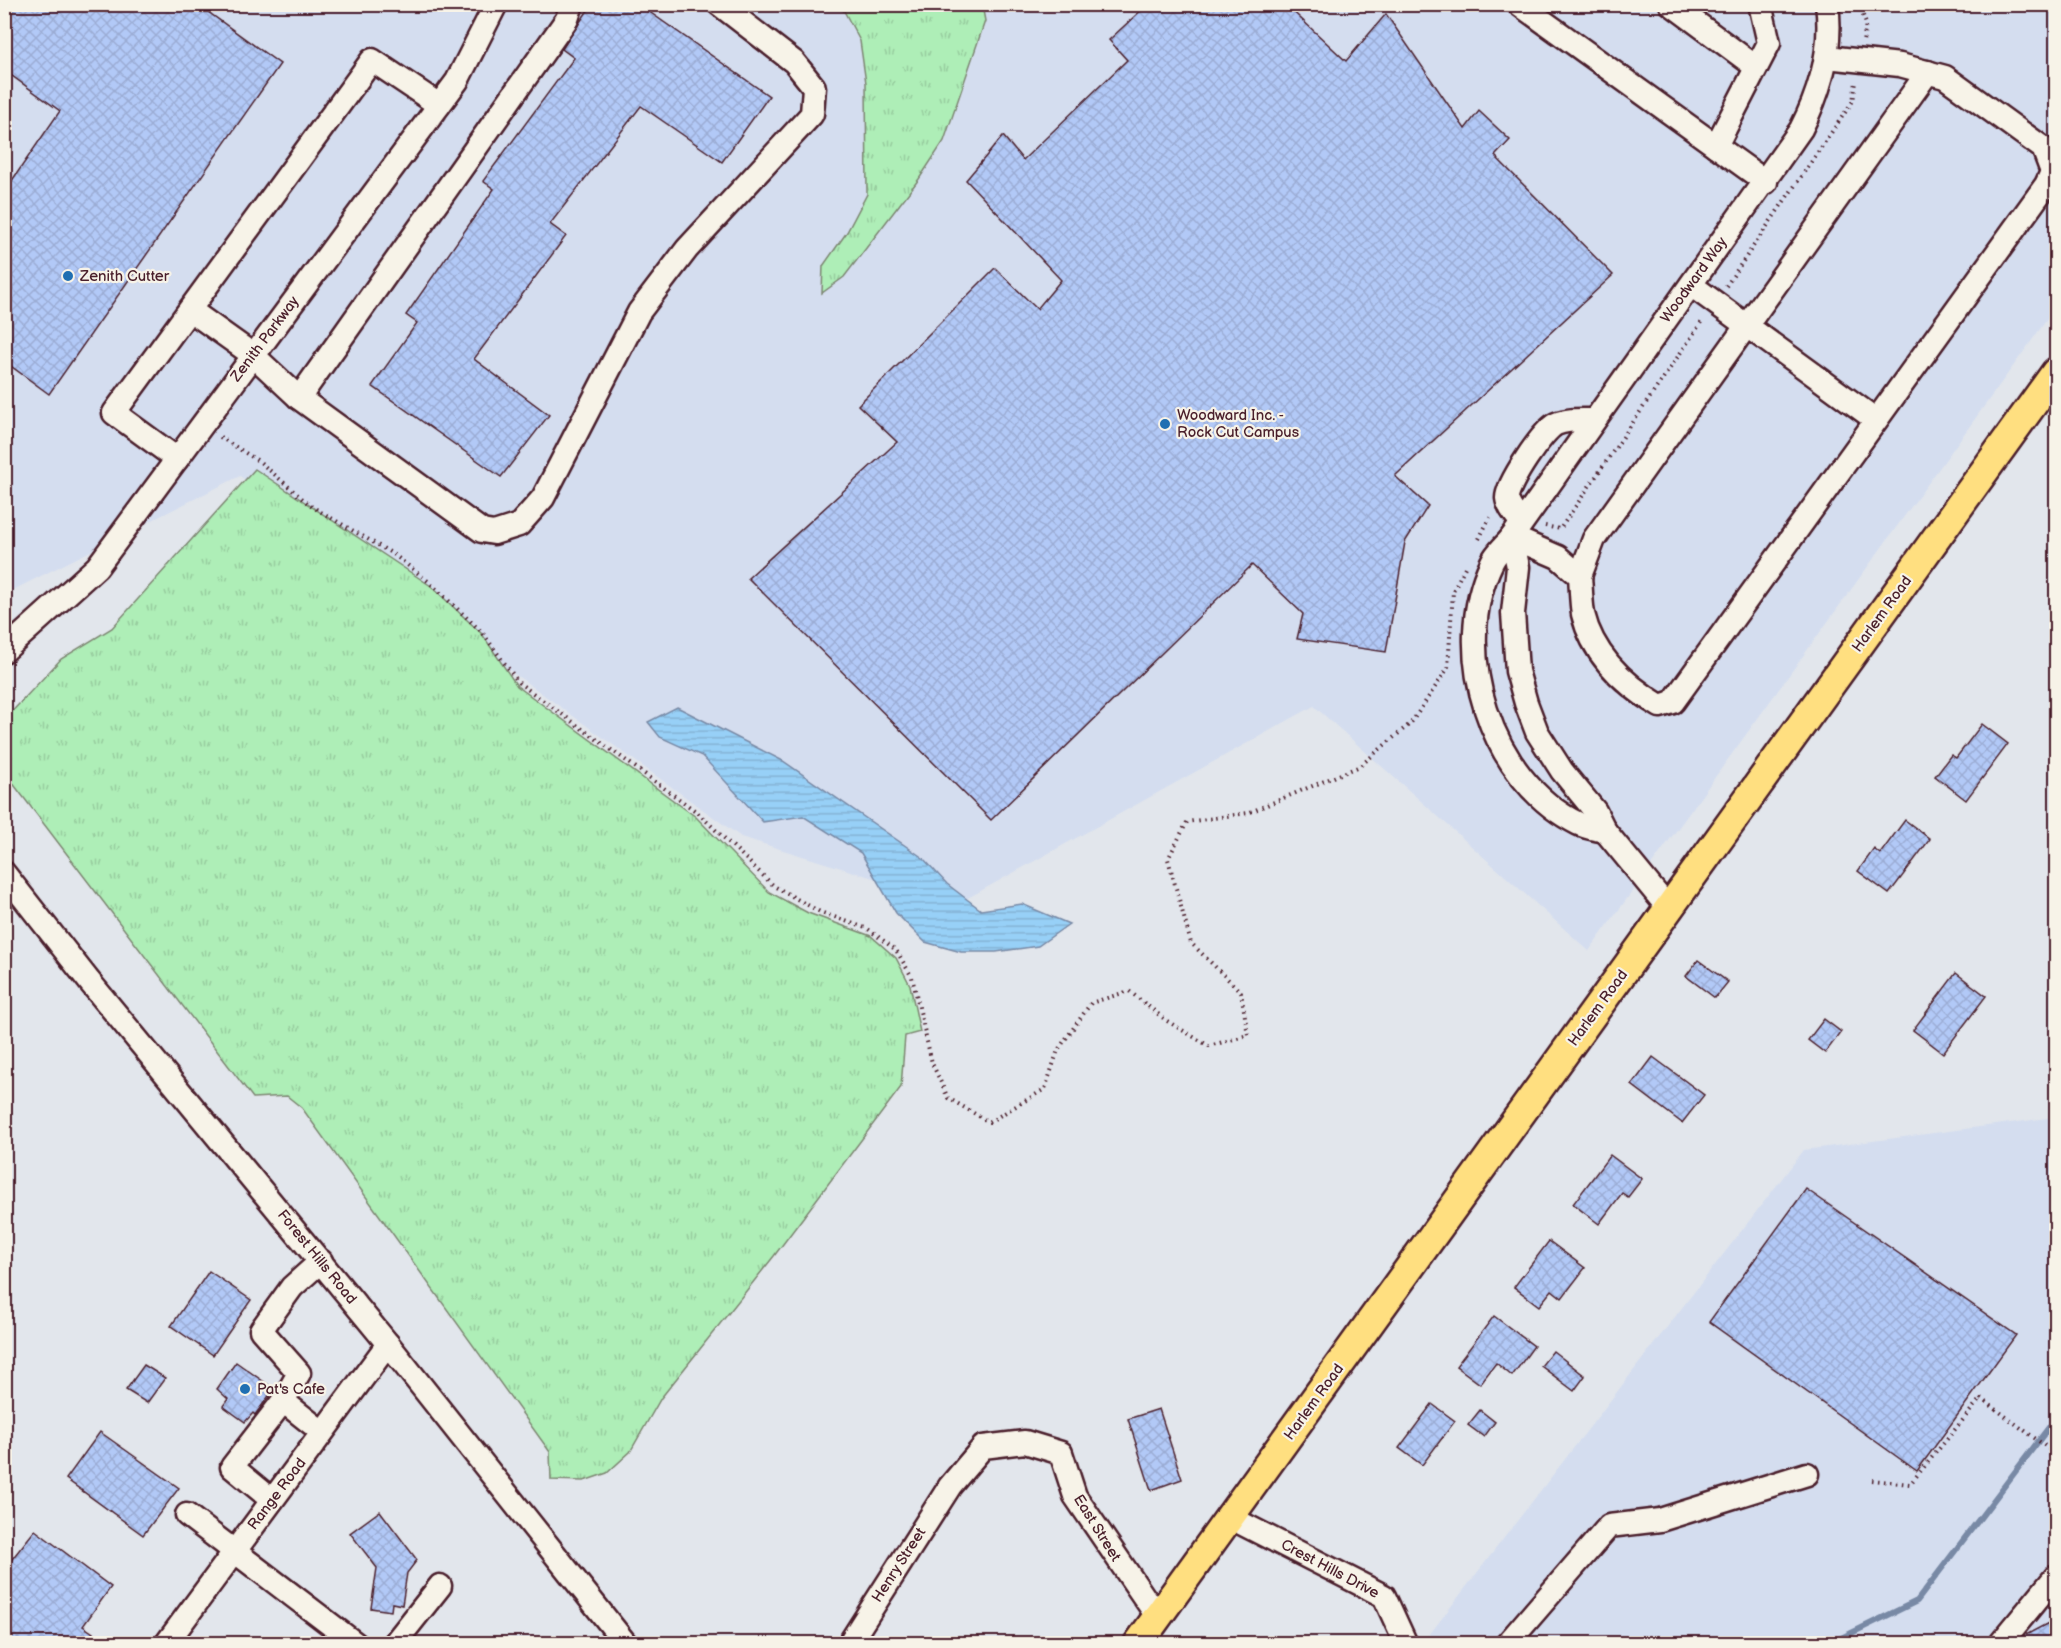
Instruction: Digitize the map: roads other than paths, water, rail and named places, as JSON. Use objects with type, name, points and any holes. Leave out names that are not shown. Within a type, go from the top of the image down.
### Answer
[{"type":"main road","name":"Harlem Road","points":[[1138,1644],[2056,372]]},
{"type":"street","name":"Zenith Parkway","points":[[4,651],[97,567],[457,81],[496,4]]},
{"type":"street","points":[[299,398],[567,18],[572,4]]},
{"type":"street","points":[[190,310],[253,355],[299,398],[482,531],[494,533],[519,525],[543,498],[639,312],[687,249],[812,114],[814,87],[794,62],[719,4]]},
{"type":"street","points":[[1519,4],[1766,182]]},
{"type":"street","points":[[1671,4],[1756,67]]},
{"type":"street","points":[[1716,146],[1769,43],[1760,4]]},
{"type":"street","name":"Woodward Way","points":[[1605,831],[1580,825],[1552,807],[1527,782],[1508,754],[1485,709],[1477,684],[1474,632],[1480,597],[1492,561],[1517,530],[1593,420],[1766,182],[1801,129],[1816,100],[1827,57],[1827,4]]},
{"type":"street","points":[[1827,57],[1900,65],[1928,72],[1945,77],[2043,148],[2052,172],[2046,185],[1673,702],[1660,706],[1630,688],[1603,658],[1583,615],[1580,576],[1594,539],[1748,327],[1928,72]]},
{"type":"street","points":[[177,459],[114,413],[372,60],[439,105]]},
{"type":"street","points":[[1691,285],[1876,420]]},
{"type":"street","points":[[1593,420],[1573,420],[1555,424],[1544,435],[1510,484],[1507,498],[1517,530],[1518,567],[1514,641],[1526,703],[1548,752],[1595,811],[1605,831],[1669,909]]},
{"type":"street","points":[[1517,530],[1558,557],[1580,576]]},
{"type":"street","name":"Forest Hills Road","points":[[4,873],[89,981],[388,1344],[626,1644]]},
{"type":"street","points":[[272,1500],[232,1467],[283,1401],[299,1373],[261,1330],[292,1287],[321,1261]]},
{"type":"street","name":"Range Road","points":[[166,1644],[388,1344]]},
{"type":"street","points":[[283,1401],[322,1432]]},
{"type":"street","name":"East Street","points":[[950,1486],[984,1447],[1025,1442],[1061,1453],[1076,1496],[1157,1616]]},
{"type":"street","points":[[1507,1644],[1609,1526],[1660,1520],[1807,1474]]},
{"type":"street","name":"Henry Street","points":[[849,1644],[950,1486]]},
{"type":"street","points":[[187,1515],[356,1644]]},
{"type":"street","name":"Crest Hills Drive","points":[[1231,1518],[1384,1596],[1406,1644]]},
{"type":"street","points":[[2000,1644],[2056,1576]]},
{"type":"street","points":[[394,1644],[440,1586]]},
{"type":"water","points":[[677,707],[783,761],[923,858],[947,884],[981,910],[1022,904],[1069,924],[1038,946],[996,952],[961,952],[925,942],[896,913],[861,853],[803,816],[763,822],[702,756],[660,737],[648,722]]},
{"type":"waterway","points":[[1829,1644],[1917,1601],[2056,1418]]},
{"type":"place","name":"Zenith Cutter","points":[[68,276]]},
{"type":"place","name":"Woodward Inc. - Rock Cut Campus","points":[[1165,424]]},
{"type":"place","name":"Pat's Cafe","points":[[245,1389]]}]
